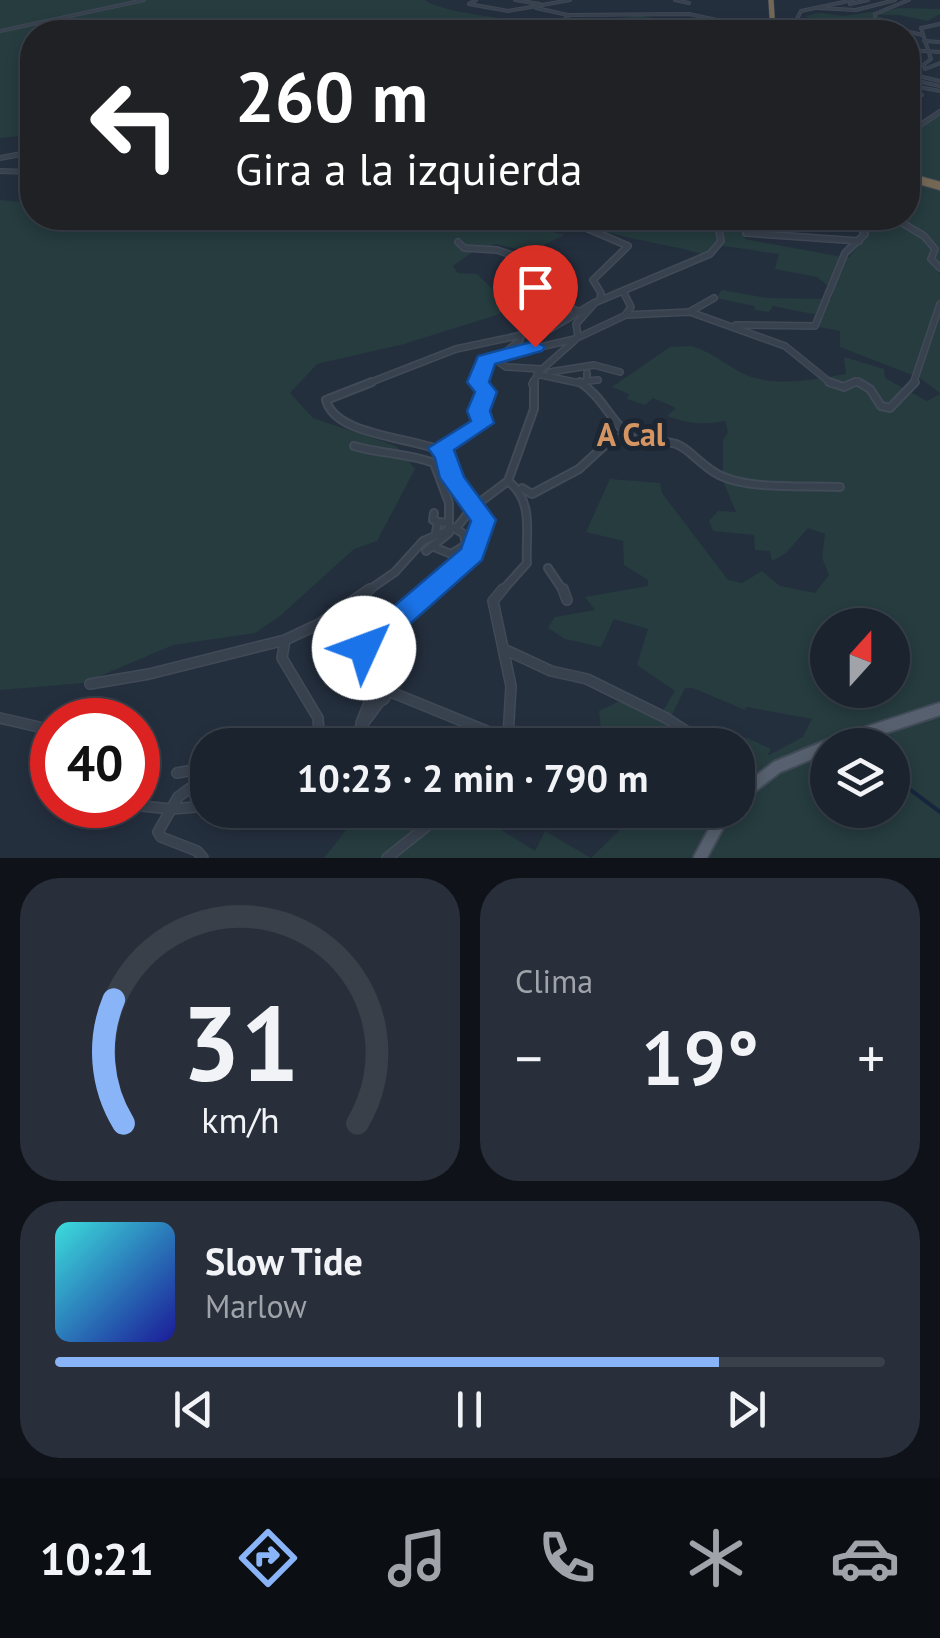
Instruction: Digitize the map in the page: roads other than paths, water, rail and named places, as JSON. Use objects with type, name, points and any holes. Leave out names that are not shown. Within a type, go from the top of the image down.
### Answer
[{"type":"main road","points":[[884,728],[940,708]]},
{"type":"main road","points":[[755,780],[810,754]]},
{"type":"main road","points":[[700,858],[716,828]]},
{"type":"street","points":[[51,20],[144,0]]},
{"type":"street","points":[[476,0],[469,4],[506,11],[570,0]]},
{"type":"street","points":[[515,0],[545,3]]},
{"type":"street","points":[[675,0],[690,4]]},
{"type":"street","points":[[797,20],[801,12],[837,2],[868,0]]},
{"type":"street","points":[[816,8],[877,8],[895,0]]},
{"type":"street","points":[[875,20],[879,12],[909,0]]},
{"type":"street","points":[[855,2],[877,8]]},
{"type":"street","points":[[532,7],[567,19]]},
{"type":"street","points":[[560,20],[694,14],[716,20]]},
{"type":"street","points":[[920,69],[931,58],[922,27],[940,24]]},
{"type":"street","points":[[920,41],[940,47]]},
{"type":"street","points":[[920,46],[926,44]]},
{"type":"street","points":[[920,46],[940,47]]},
{"type":"street","points":[[920,69],[925,66]]},
{"type":"street","points":[[90,684],[150,674],[286,640],[319,624],[395,572],[436,522],[451,527],[464,534],[466,545],[451,554],[429,549],[451,527],[475,504],[510,482],[534,409],[531,390],[544,369],[576,338],[575,326],[597,302],[602,293],[593,280],[628,246],[591,230]]},
{"type":"street","points":[[379,694],[360,662],[364,648],[473,554],[484,526],[475,504],[452,478],[447,456],[439,448],[353,428],[326,405],[328,398],[456,349],[550,329],[597,302],[715,251],[721,240],[719,230]]},
{"type":"street","points":[[746,230],[746,233],[860,241]]},
{"type":"street","points":[[735,326],[815,326],[845,253],[866,234],[863,230]]},
{"type":"street","points":[[914,230],[935,249],[931,259],[940,268]]},
{"type":"street","points":[[458,242],[464,248],[496,250],[532,262],[547,297],[580,312]]},
{"type":"street","points":[[623,291],[631,306],[626,315]]},
{"type":"street","points":[[690,312],[714,298]]},
{"type":"street","points":[[439,448],[483,423],[478,411],[486,392],[478,381],[486,360],[576,338],[626,315],[690,312],[735,326],[804,358],[832,385],[844,387],[857,381],[870,389],[881,406],[890,408],[916,381],[940,306]]},
{"type":"street","points":[[500,356],[522,338]]},
{"type":"street","points":[[568,348],[577,352]]},
{"type":"street","points":[[500,356],[514,359]]},
{"type":"street","points":[[500,356],[506,367],[604,365],[620,372]]},
{"type":"street","points":[[544,369],[598,380]]},
{"type":"street","points":[[585,379],[610,408],[624,435],[645,444],[664,440],[685,446],[714,472],[736,482],[840,487]]},
{"type":"street","points":[[510,482],[532,494],[576,471],[605,445],[624,435]]},
{"type":"street","points":[[354,446],[432,461],[450,497],[451,527]]},
{"type":"street","points":[[504,728],[512,701],[508,651],[492,601],[527,563],[527,509],[522,492],[510,482]]},
{"type":"street","points":[[548,568],[560,581],[567,600]]},
{"type":"street","points":[[286,640],[283,660],[315,712],[319,728]]},
{"type":"street","points":[[508,651],[551,671],[587,678],[682,728]]},
{"type":"street","points":[[379,694],[417,699],[478,728]]},
{"type":"street","points":[[357,728],[379,694]]},
{"type":"street","points":[[0,718],[30,725]]},
{"type":"street","points":[[176,773],[190,770]]},
{"type":"street","points":[[190,789],[178,798],[158,834],[197,851],[203,858]]},
{"type":"street","points":[[160,808],[190,807]]},
{"type":"street","points":[[387,858],[428,828]]},
{"type":"waterway","points":[[910,790],[940,812]]},
{"type":"district","name":"A Cal","points":[[631,435]]}]
